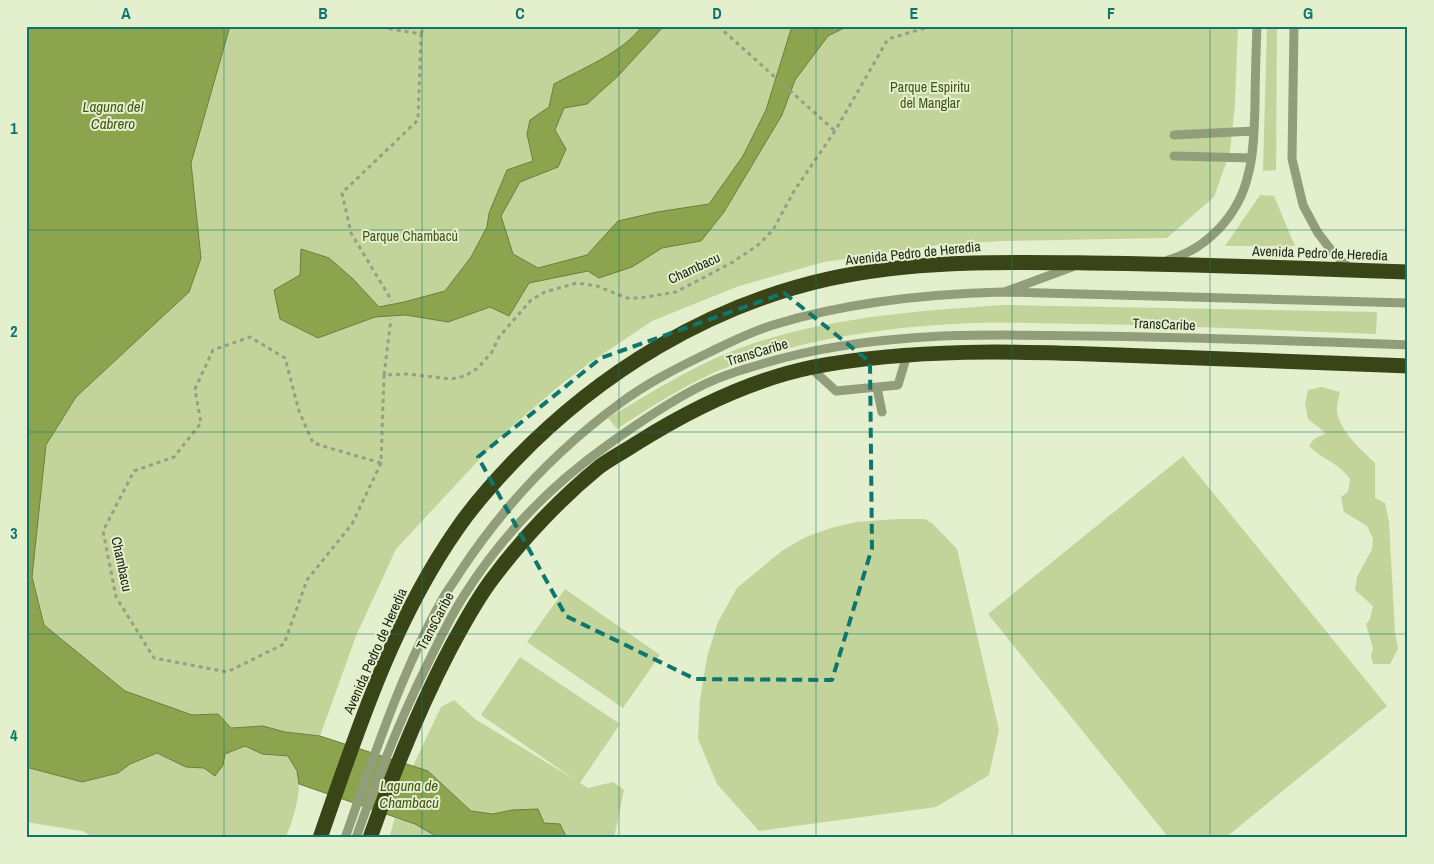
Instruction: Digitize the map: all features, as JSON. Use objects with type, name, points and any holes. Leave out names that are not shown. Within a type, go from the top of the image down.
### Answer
[{"type":"highway","name":"Avenida Pedro de Heredia","points":[[320,838],[360,727],[401,627],[418,592],[456,530],[486,490],[569,408],[621,369],[664,342],[761,299],[826,280],[880,270],[954,263],[1023,261],[1408,272]]},
{"type":"highway","points":[[370,838],[372,812],[400,740],[466,620],[492,579],[538,524],[600,467],[655,432],[711,401],[772,377],[812,368],[907,355],[1043,352],[1408,366]]},
{"type":"lane","points":[[1155,264],[1182,256],[1210,239],[1237,206],[1248,176],[1254,131],[1257,26]]},
{"type":"lane","points":[[1294,26],[1292,159],[1303,205],[1318,233],[1335,255],[1352,270]]},
{"type":"lane","points":[[1174,135],[1254,131]]},
{"type":"lane","points":[[1174,156],[1251,158]]},
{"type":"lane","name":"TransCaribe","points":[[1003,292],[1082,263]]},
{"type":"lane","name":"TransCaribe","points":[[345,838],[410,662],[443,598],[483,538],[527,487],[570,444],[620,403],[668,372],[729,343],[771,326],[825,312],[872,303],[961,293],[1003,292],[1408,303]]},
{"type":"lane","name":"TransCaribe","points":[[400,740],[425,668],[464,596],[502,541],[528,512],[586,460],[664,406],[700,387],[749,367],[828,348],[891,339],[973,334],[1122,336],[1408,345]]},
{"type":"lane","points":[[812,368],[836,391],[877,388],[898,385],[907,355]]},
{"type":"lane","points":[[877,388],[882,412]]},
{"type":"lane","points":[[356,838],[372,812]]},
{"type":"path","points":[[373,26],[421,34]]},
{"type":"path","points":[[392,301],[351,234],[342,193],[418,120],[421,34],[424,26]]},
{"type":"path","points":[[718,26],[835,131]]},
{"type":"path","name":"Chambacu","points":[[381,463],[313,443],[299,411],[285,358],[250,337],[212,350],[195,389],[201,423],[174,458],[134,471],[103,531],[116,597],[154,658],[227,672],[284,644],[307,580],[352,524],[381,463],[384,375],[407,374],[451,379],[465,376],[478,368],[492,352],[499,337],[531,300],[559,286],[577,283],[597,286],[627,298],[640,298],[676,292],[733,262],[758,245],[773,230],[794,191],[835,131],[888,39],[932,26]]},
{"type":"path","points":[[384,375],[391,319]]},
{"type":"highlighted area","points":[[784,293],[870,362],[872,548],[832,680],[695,679],[566,616],[478,457],[601,358]]},
{"type":"green space","name":"Parque Chambacú","points":[[230,26],[1238,26],[1235,104],[1230,152],[1214,197],[1167,238],[1003,241],[939,245],[824,262],[739,286],[652,321],[588,364],[503,434],[396,549],[356,636],[320,736],[285,732],[263,726],[231,728],[218,714],[192,715],[125,691],[44,625],[32,577],[46,445],[76,397],[189,292],[201,258],[191,163]]},
{"type":"green space","points":[[1267,26],[1277,26],[1276,170],[1263,171]]},
{"type":"green space","points":[[1260,195],[1274,196],[1295,246],[1225,246]]},
{"type":"green space","points":[[1003,305],[1377,312],[1376,334],[1021,323],[969,323],[899,328],[795,346],[769,353],[727,367],[694,382],[617,429],[608,418],[710,361],[777,336],[809,328],[873,317]]},
{"type":"green space","points":[[1322,387],[1340,392],[1337,405],[1339,420],[1352,440],[1375,463],[1375,498],[1385,503],[1389,522],[1395,632],[1398,649],[1390,664],[1373,664],[1371,656],[1373,648],[1366,624],[1370,619],[1373,606],[1355,590],[1357,577],[1372,549],[1373,539],[1367,526],[1344,512],[1341,497],[1348,492],[1350,479],[1341,469],[1309,446],[1314,439],[1326,433],[1308,419],[1305,404],[1308,390]]},
{"type":"green space","points":[[1183,456],[1387,706],[1225,838],[1169,838],[988,614]]},
{"type":"green space","points":[[925,519],[933,524],[957,549],[999,730],[989,775],[936,807],[759,831],[717,784],[698,739],[700,700],[707,657],[718,622],[737,588],[783,550],[806,537],[831,528],[856,522]]},
{"type":"green space","points":[[565,589],[660,655],[623,708],[527,642]]},
{"type":"green space","points":[[520,657],[620,724],[580,783],[588,788],[613,782],[624,790],[614,838],[567,838],[560,824],[544,823],[512,810],[493,814],[471,811],[428,771],[413,766],[441,707],[454,700],[475,719],[577,781],[481,715]]},
{"type":"green space","points":[[245,746],[262,754],[288,756],[296,770],[299,791],[293,819],[285,838],[96,838],[82,831],[26,822],[26,767],[82,782],[118,773],[130,764],[157,753],[188,766],[223,765],[225,754]]},
{"type":"green space","points":[[395,818],[415,824],[439,838],[389,838]]},
{"type":"water","name":"Laguna del Cabrero","points":[[26,26],[230,26],[191,163],[201,258],[189,292],[76,397],[46,445],[32,577],[44,625],[125,691],[192,715],[218,714],[231,728],[263,726],[285,732],[320,736],[428,771],[471,811],[493,814],[512,810],[538,809],[544,823],[560,824],[567,838],[439,838],[415,824],[299,784],[297,771],[288,756],[262,754],[245,746],[225,754],[223,765],[215,776],[204,768],[186,767],[157,753],[130,764],[118,773],[82,782],[26,767]]},
{"type":"water","points":[[642,26],[664,26],[618,76],[587,104],[564,108],[555,130],[566,149],[558,167],[520,182],[501,216],[513,254],[538,268],[587,255],[618,221],[657,212],[709,204],[743,156],[766,110],[792,26],[848,26],[828,36],[795,80],[782,115],[724,212],[701,241],[662,248],[632,267],[599,278],[588,271],[529,283],[509,316],[490,307],[448,322],[406,315],[375,317],[318,338],[280,319],[274,290],[300,275],[301,249],[329,258],[353,279],[379,307],[445,291],[471,257],[487,227],[489,213],[507,170],[533,161],[527,134],[530,120],[549,107],[554,84],[613,52]]},
{"type":"park label","name":"Parque Espiritu del Manglar","points":[[930,95]]},
{"type":"water label","name":"Laguna de Chambacú","points":[[409,794]]}]
